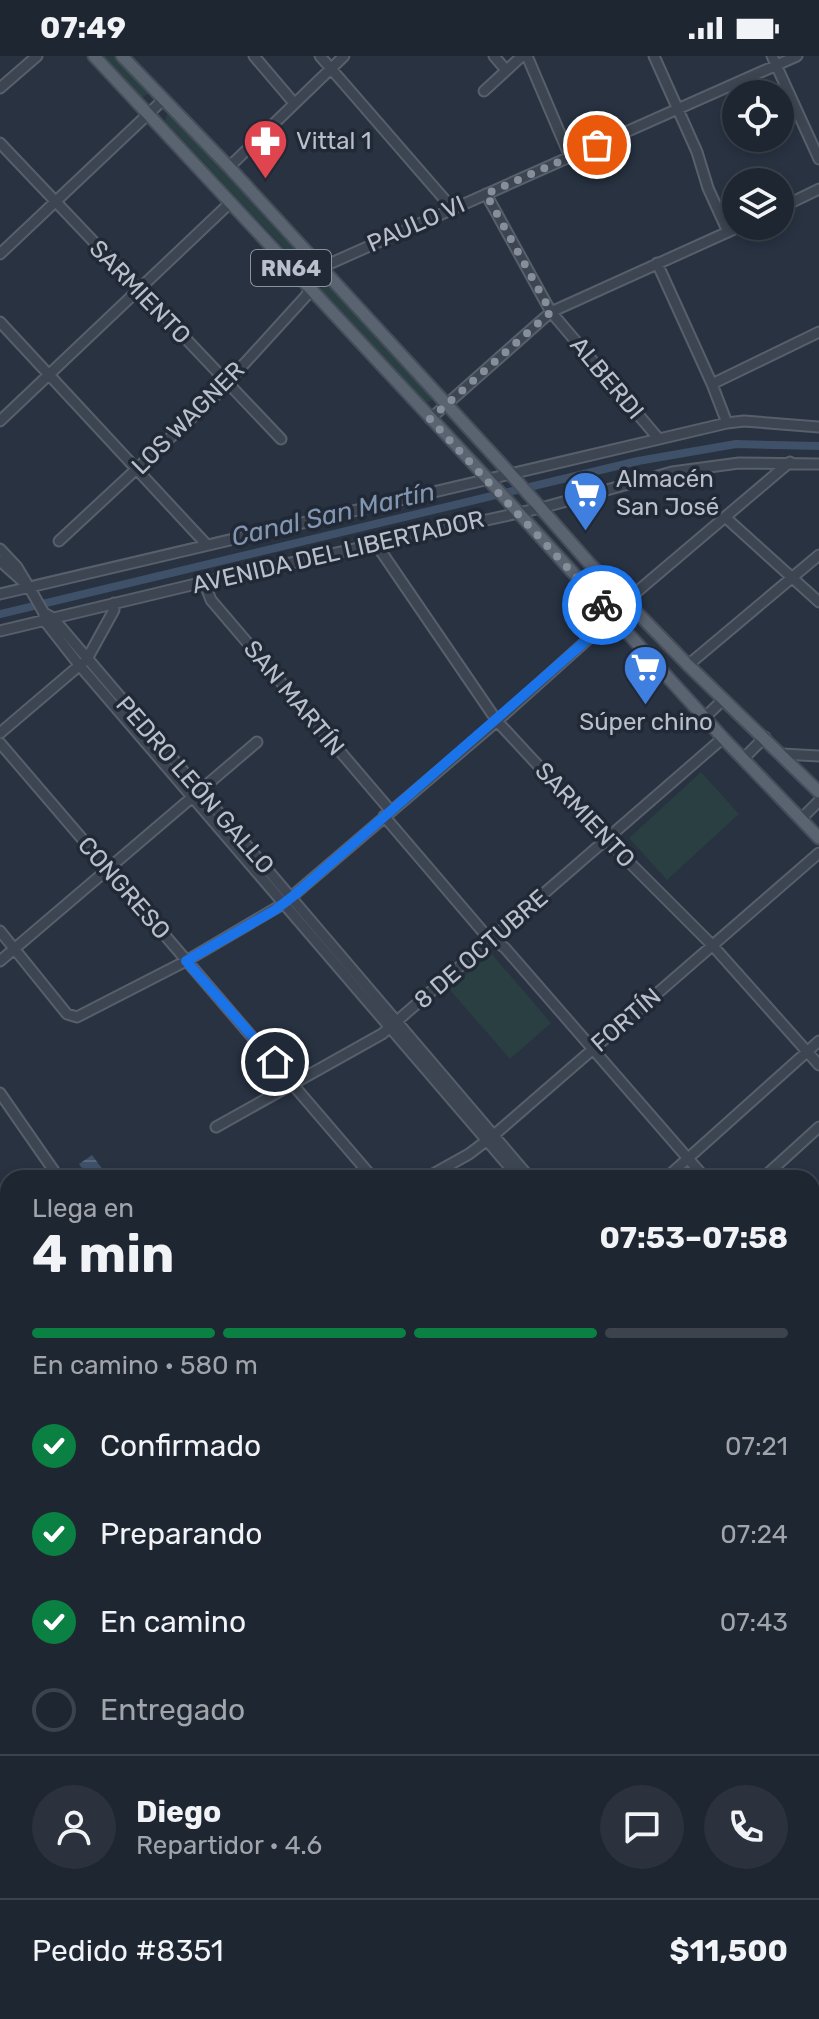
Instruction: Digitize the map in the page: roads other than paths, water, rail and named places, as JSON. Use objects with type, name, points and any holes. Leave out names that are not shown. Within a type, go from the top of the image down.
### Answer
[{"type":"main road","name":"RN64","points":[[94,56],[515,508],[704,718],[819,838]]},
{"type":"main road","name":"RN64","points":[[122,56],[229,167],[626,601],[819,792]]},
{"type":"street","points":[[0,88],[37,56]]},
{"type":"street","points":[[254,56],[294,103]]},
{"type":"street","points":[[320,56],[452,208]]},
{"type":"street","points":[[229,167],[344,56]]},
{"type":"street","points":[[494,56],[506,70]]},
{"type":"street","points":[[484,91],[524,56],[570,157]]},
{"type":"street","points":[[654,56],[697,152],[722,219]]},
{"type":"street","name":"PAULO VI","points":[[320,268],[678,110],[774,61],[797,56]]},
{"type":"street","points":[[774,61],[819,159]]},
{"type":"street","points":[[0,254],[163,100]]},
{"type":"street","name":"SARMIENTO","points":[[0,143],[281,439]]},
{"type":"street","points":[[794,201],[819,189]]},
{"type":"street","name":"ALBERDI","points":[[486,194],[551,312],[658,438]]},
{"type":"street","points":[[0,421],[231,202]]},
{"type":"street","points":[[430,419],[551,312],[722,235]]},
{"type":"street","points":[[657,263],[727,423]]},
{"type":"street","points":[[311,289],[320,268]]},
{"type":"street","name":"LOS WAGNER","points":[[59,541],[214,397],[311,289]]},
{"type":"street","points":[[0,322],[207,545]]},
{"type":"street","points":[[712,384],[819,332]]},
{"type":"street","name":"AVENIDA DEL LIBERTADOR","points":[[0,594],[31,590],[207,545],[492,484],[658,438],[727,423],[744,421],[819,427]]},
{"type":"street","points":[[0,931],[67,1014],[82,1016],[186,961],[288,900],[497,721],[613,617],[626,601],[790,462]]},
{"type":"street","name":"AVENIDA DEL LIBERTADOR","points":[[0,631],[47,617],[376,544],[515,508],[683,470],[739,463],[819,464]]},
{"type":"street","points":[[725,517],[819,602]]},
{"type":"street","name":"SARMIENTO","points":[[376,544],[497,721],[607,840],[713,946],[819,1065]]},
{"type":"street","name":"PEDRO LEÓN GALLO","points":[[0,549],[17,567],[47,617],[84,662],[395,1024],[513,1170]]},
{"type":"street","points":[[688,665],[819,555]]},
{"type":"street","name":"PEDRO LEÓN GALLO","points":[[0,561],[31,590]]},
{"type":"street","name":"SAN MARTÍN","points":[[204,582],[211,600],[491,938],[505,948],[698,1170]]},
{"type":"street","points":[[0,733],[84,662],[114,610],[114,603]]},
{"type":"street","points":[[704,718],[724,699]]},
{"type":"street","points":[[743,759],[765,737]]},
{"type":"street","name":"8 DE OCTUBRE","points":[[216,1127],[395,1024],[723,738]]},
{"type":"street","points":[[0,961],[257,742]]},
{"type":"street","name":"CONGRESO","points":[[0,743],[366,1170]]},
{"type":"street","points":[[782,754],[819,756]]},
{"type":"street","points":[[801,819],[819,801]]},
{"type":"street","name":"FORTÍN","points":[[440,1170],[490,1138],[819,853]]},
{"type":"street","points":[[675,1170],[819,1041]]},
{"type":"street","points":[[1,1096],[53,1170]]},
{"type":"street","points":[[772,1170],[819,1127]]},
{"type":"street","name":"PEDRO LEÓN GALLO","points":[[490,1138],[522,1170]]},
{"type":"water","points":[[92,1155],[103,1170],[83,1170],[79,1164]]},
{"type":"waterway","name":"Canal San Martín","points":[[0,614],[638,461],[736,444],[819,446]]},
{"type":"place","name":"Vittal 1","points":[[265,180]]},
{"type":"place","name":"Almacén San José","points":[[585,532]]},
{"type":"place","name":"Súper chino","points":[[646,707]]}]
